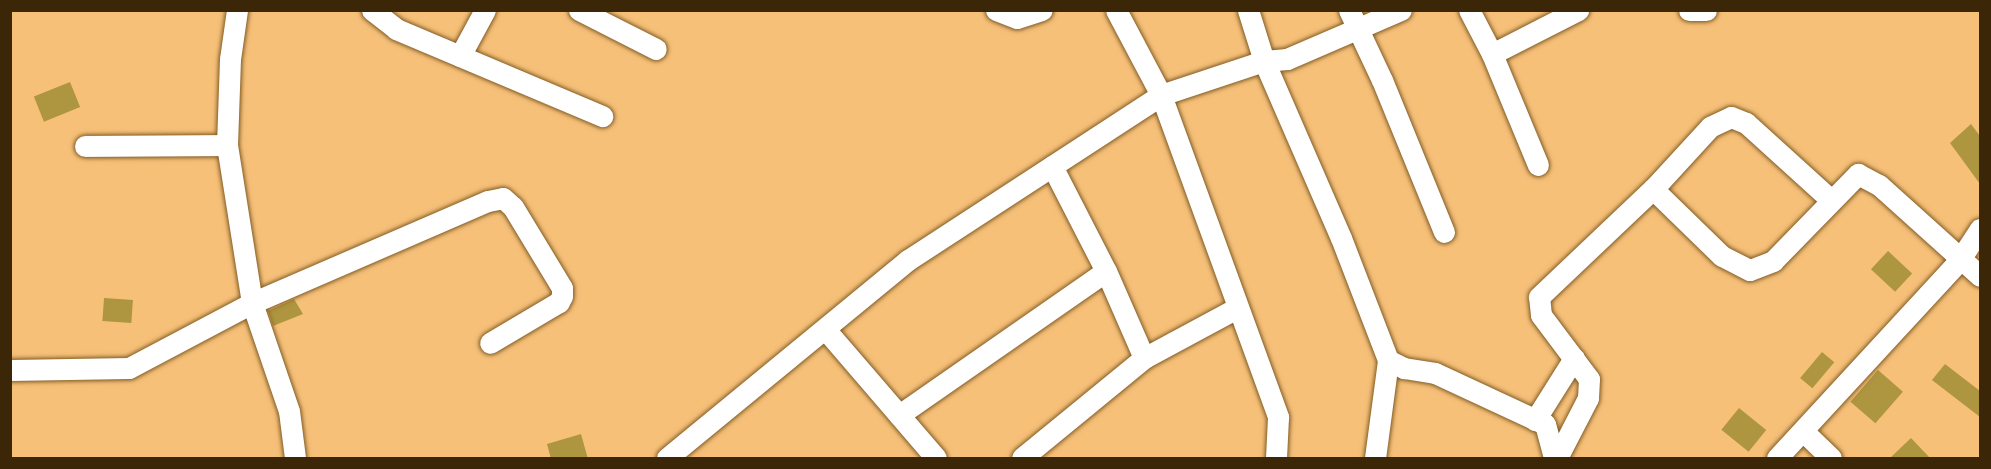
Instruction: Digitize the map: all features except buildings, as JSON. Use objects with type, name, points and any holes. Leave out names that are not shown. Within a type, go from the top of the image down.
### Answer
[{"type":"street","points":[[237,10],[230,59],[227,145],[252,303],[289,411],[295,459]]},
{"type":"street","points":[[372,10],[396,29],[602,116]]},
{"type":"street","points":[[460,56],[485,10]]},
{"type":"street","points":[[579,10],[656,49]]},
{"type":"street","points":[[996,10],[1017,18],[1042,10]]},
{"type":"street","points":[[1116,10],[1161,95],[1278,417],[1276,459]]},
{"type":"street","points":[[1248,10],[1264,62],[1341,238],[1388,360],[1376,459]]},
{"type":"street","points":[[1349,10],[1356,32],[1382,80],[1444,232]]},
{"type":"street","points":[[667,459],[908,260],[1161,95],[1264,62],[1287,59],[1356,32],[1401,10]]},
{"type":"street","points":[[1468,10],[1492,54],[1538,165]]},
{"type":"street","points":[[1492,54],[1578,10]]},
{"type":"street","points":[[1689,10],[1706,10]]},
{"type":"street","points":[[1555,459],[1588,398],[1589,379],[1541,315],[1539,297],[1653,189],[1710,127],[1731,117],[1746,123],[1831,200]]},
{"type":"street","points":[[85,146],[227,145]]},
{"type":"street","points":[[1052,166],[1106,271],[1144,358]]},
{"type":"street","points":[[1653,189],[1722,256],[1750,270],[1773,261],[1858,174],[1879,185],[1959,261],[1980,276]]},
{"type":"street","points":[[10,370],[129,368],[252,303],[488,201],[503,198],[513,207],[562,288],[562,296],[559,302],[490,343]]},
{"type":"street","points":[[1777,459],[1959,261],[1980,229]]},
{"type":"street","points":[[899,415],[1106,271]]},
{"type":"street","points":[[1022,459],[1144,358],[1237,308]]},
{"type":"street","points":[[825,329],[936,459]]},
{"type":"street","points":[[1535,420],[1574,358]]},
{"type":"street","points":[[1388,360],[1404,368],[1435,373],[1545,424],[1555,459]]},
{"type":"street","points":[[1803,431],[1831,459]]}]
